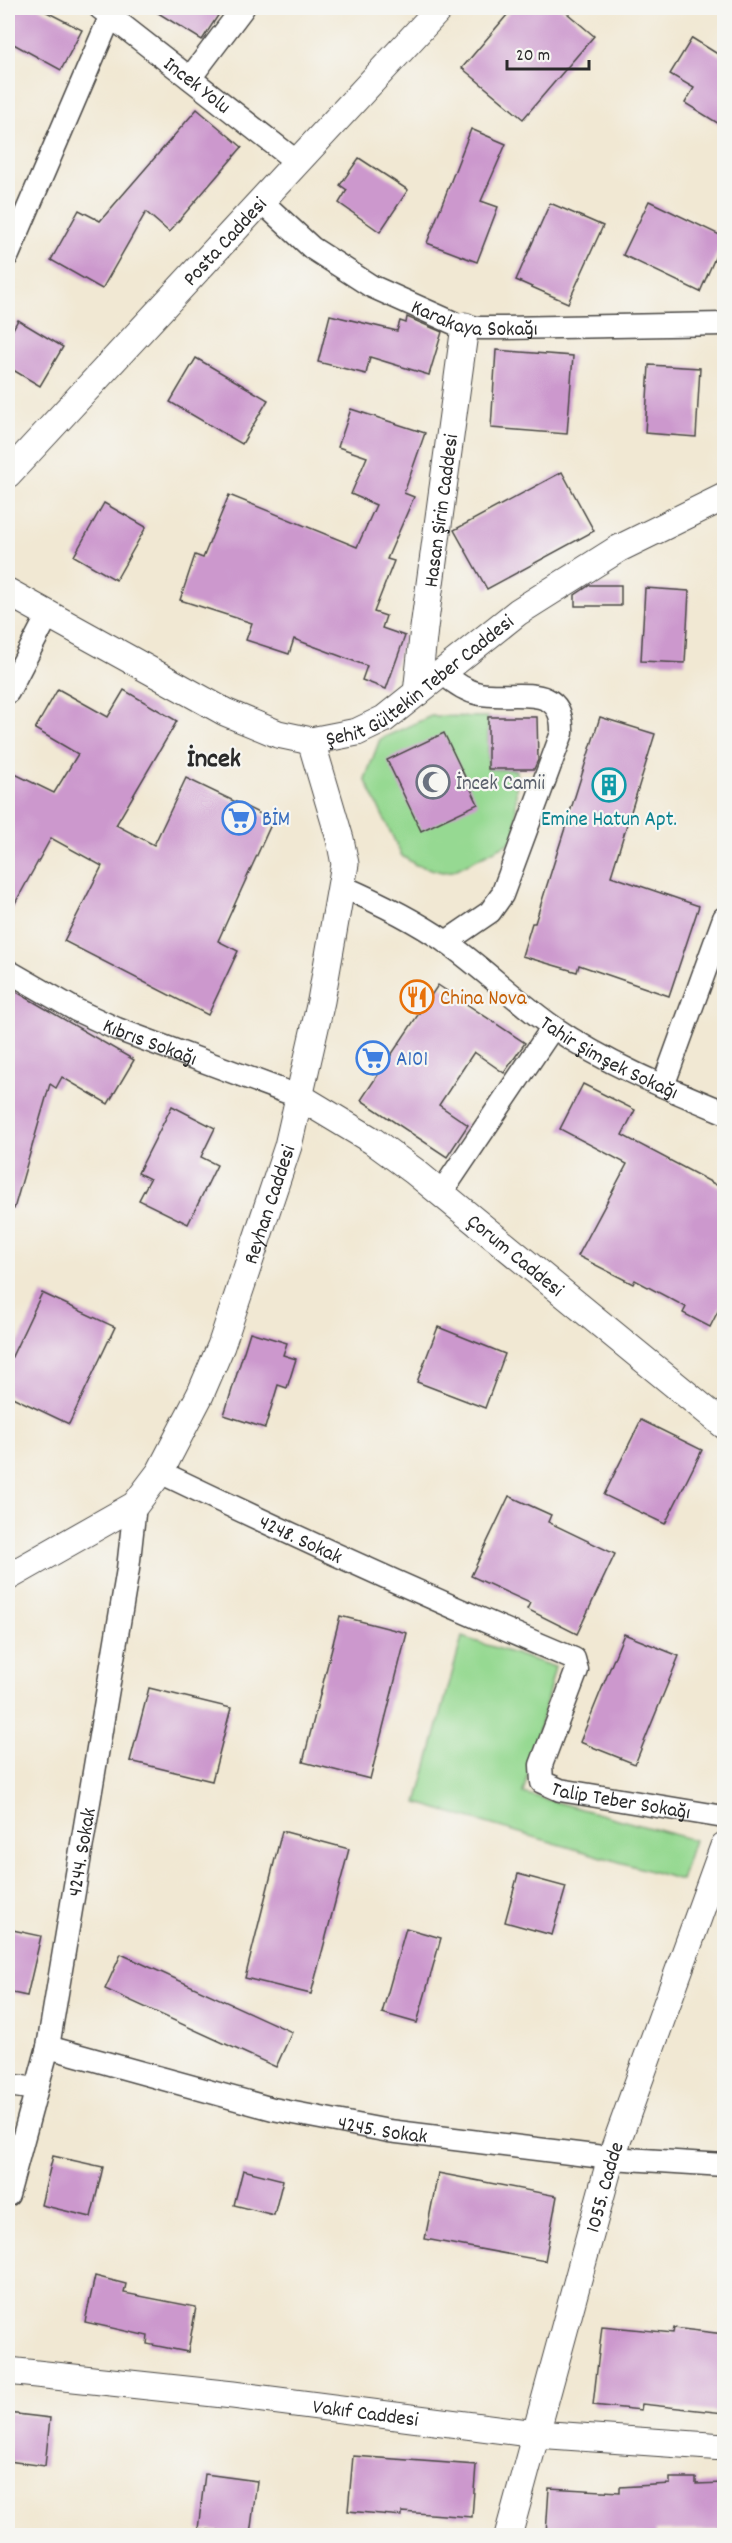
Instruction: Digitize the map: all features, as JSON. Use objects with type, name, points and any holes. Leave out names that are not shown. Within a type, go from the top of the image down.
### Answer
[{"type":"street","points":[[190,78],[243,8]]},
{"type":"street","name":"Posta Caddesi","points":[[8,474],[440,8]]},
{"type":"street","points":[[8,255],[105,11]]},
{"type":"street","name":"Incek Yolu","points":[[105,11],[297,162]]},
{"type":"street","name":"Karakaya Sokağı","points":[[261,201],[312,248],[347,272],[398,299],[465,326],[504,328],[724,324]]},
{"type":"street","name":"Hasan Şirin Caddesi","points":[[417,693],[465,326]]},
{"type":"street","name":"Şehit Gültekin Teber Caddesi","points":[[8,592],[225,712],[278,734],[311,741],[357,732],[384,718],[518,612],[618,549],[724,497]]},
{"type":"street","points":[[8,692],[49,613]]},
{"type":"street","points":[[443,673],[453,683],[480,694],[538,696],[548,699],[560,710],[563,720],[562,734],[502,895],[490,912],[446,942]]},
{"type":"street","name":"Reyhan Caddesi","points":[[8,1577],[135,1505],[160,1472],[200,1395],[221,1346],[288,1146],[321,1001],[345,864],[340,839],[311,741]]},
{"type":"street","name":"Tahir Şimşek Sokağı","points":[[341,886],[393,909],[446,942],[553,1027],[594,1052],[724,1113]]},
{"type":"street","points":[[663,1086],[724,918]]},
{"type":"street","name":"Kıbrıs Sokağı","points":[[8,971],[76,1010],[117,1029],[300,1097]]},
{"type":"street","points":[[441,1193],[553,1027]]},
{"type":"street","name":"Çorum Caddesi","points":[[300,1097],[372,1141],[441,1193],[724,1425]]},
{"type":"street","name":"4248. Sokak","points":[[160,1472],[265,1523],[441,1603]]},
{"type":"street","name":"4244. Sokak","points":[[8,2195],[48,2047],[128,1569],[135,1505]]},
{"type":"street","name":"Talip Teber Sokağı","points":[[441,1603],[574,1659],[577,1670],[541,1765],[543,1782],[560,1791],[724,1817]]},
{"type":"street","name":"1055. Cadde","points":[[508,2535],[611,2158],[724,1846]]},
{"type":"street","name":"4245. Sokak","points":[[48,2047],[214,2094],[296,2114],[389,2131],[611,2158],[724,2165]]},
{"type":"street","points":[[8,2085],[36,2090]]},
{"type":"street","name":"Vakıf Caddesi","points":[[8,2371],[233,2395],[536,2434],[724,2446]]},
{"type":"green space","points":[[431,716],[488,717],[488,769],[516,770],[516,834],[509,843],[453,871],[442,872],[416,865],[402,856],[365,779],[380,739]]},
{"type":"green space","points":[[462,1637],[555,1667],[523,1793],[694,1840],[681,1880],[417,1803]]},
{"type":"building","points":[[8,8],[39,8],[82,30],[61,70],[8,41]]},
{"type":"building","points":[[150,8],[223,8],[202,40]]},
{"type":"building","points":[[513,8],[561,8],[594,36],[523,119],[462,68]]},
{"type":"building","points":[[692,38],[724,58],[724,127],[685,103],[694,88],[670,74]]},
{"type":"building","points":[[197,109],[242,147],[169,232],[146,212],[102,289],[51,260],[79,210],[100,221]]},
{"type":"building","points":[[471,129],[506,144],[481,201],[498,207],[477,262],[427,243]]},
{"type":"building","points":[[359,158],[408,190],[380,232],[339,203],[347,190],[340,185]]},
{"type":"building","points":[[649,201],[724,237],[700,292],[623,255]]},
{"type":"building","points":[[550,203],[603,226],[568,303],[516,280]]},
{"type":"building","points":[[330,315],[397,331],[400,321],[406,323],[407,317],[442,332],[429,375],[370,357],[366,374],[318,362]]},
{"type":"building","points":[[18,320],[63,347],[40,386],[8,367],[8,338]]},
{"type":"building","points":[[496,350],[573,356],[567,434],[491,428]]},
{"type":"building","points":[[196,358],[268,400],[242,444],[170,402]]},
{"type":"building","points":[[649,365],[700,368],[696,437],[645,433]]},
{"type":"building","points":[[351,409],[425,433],[404,493],[414,497],[387,559],[394,561],[374,612],[386,616],[382,628],[405,636],[386,689],[362,680],[367,666],[294,639],[289,654],[246,640],[252,623],[180,600],[195,555],[203,558],[229,495],[357,547],[376,505],[351,494],[367,457],[338,447]]},
{"type":"building","points":[[562,472],[594,531],[487,589],[454,530]]},
{"type":"building","points":[[104,503],[146,527],[116,580],[74,556]]},
{"type":"building","points":[[590,585],[621,585],[621,606],[575,606],[575,595]]},
{"type":"building","points":[[645,588],[689,591],[685,663],[641,661]]},
{"type":"building","points":[[58,689],[108,717],[124,690],[177,721],[116,825],[154,845],[186,778],[273,820],[218,941],[238,951],[208,1015],[64,941],[102,866],[51,838],[8,916],[8,785],[13,773],[54,793],[78,754],[35,729]]},
{"type":"building","points":[[488,717],[537,717],[538,760],[534,769],[488,769]]},
{"type":"building","points":[[600,717],[655,734],[611,876],[699,906],[669,996],[579,965],[577,972],[522,956],[532,923],[535,923]]},
{"type":"building","name":"İncek Camii","points":[[444,733],[478,804],[421,831],[387,760]]},
{"type":"building","points":[[438,985],[525,1043],[504,1073],[474,1052],[439,1105],[468,1125],[447,1157],[361,1100]]},
{"type":"building","points":[[8,987],[134,1060],[108,1104],[62,1077],[56,1088],[50,1084],[14,1209],[8,1208]]},
{"type":"building","points":[[583,1084],[635,1110],[622,1135],[724,1189],[724,1299],[710,1327],[683,1313],[686,1307],[635,1280],[633,1284],[578,1256],[627,1164],[560,1129]]},
{"type":"building","points":[[172,1106],[215,1128],[201,1157],[217,1165],[188,1224],[139,1200],[150,1179],[138,1173]]},
{"type":"building","points":[[42,1293],[115,1327],[69,1424],[8,1395],[8,1365]]},
{"type":"building","points":[[438,1327],[505,1354],[485,1408],[417,1382]]},
{"type":"building","points":[[250,1332],[287,1343],[283,1355],[296,1359],[287,1388],[278,1385],[265,1428],[224,1415]]},
{"type":"building","points":[[641,1420],[702,1450],[665,1524],[604,1495]]},
{"type":"building","points":[[509,1496],[551,1515],[548,1522],[615,1554],[577,1634],[527,1609],[530,1603],[471,1576]]},
{"type":"building","points":[[340,1616],[407,1633],[370,1779],[303,1762]]},
{"type":"building","points":[[624,1634],[679,1656],[635,1764],[580,1742]]},
{"type":"building","points":[[149,1688],[231,1708],[212,1781],[130,1761]]},
{"type":"building","points":[[282,1831],[349,1849],[311,1994],[245,1978]]},
{"type":"building","points":[[518,1874],[566,1887],[552,1935],[505,1922]]},
{"type":"building","points":[[406,1928],[441,1938],[417,2023],[382,2013]]},
{"type":"building","points":[[8,1929],[41,1936],[27,1996],[8,1992]]},
{"type":"building","points":[[121,1954],[292,2032],[276,2067],[105,1989]]},
{"type":"building","points":[[53,2156],[103,2167],[91,2217],[41,2205]]},
{"type":"building","points":[[243,2170],[283,2180],[274,2215],[234,2205]]},
{"type":"building","points":[[438,2173],[557,2196],[545,2261],[425,2239]]},
{"type":"building","points":[[95,2276],[126,2284],[124,2293],[196,2307],[188,2352],[147,2344],[148,2336],[85,2322]]},
{"type":"building","points":[[602,2326],[673,2333],[674,2328],[724,2334],[724,2413],[642,2404],[641,2410],[593,2405]]},
{"type":"building","points":[[8,2413],[50,2418],[45,2466],[8,2461]]},
{"type":"building","points":[[353,2456],[476,2465],[472,2517],[402,2512],[402,2516],[348,2511]]},
{"type":"building","points":[[205,2474],[257,2481],[250,2535],[198,2529]]},
{"type":"building","points":[[670,2478],[696,2478],[696,2484],[724,2483],[724,2530],[656,2531],[656,2535],[546,2534],[549,2488],[620,2492],[620,2487],[670,2484]]},
{"type":"place","name":"İncek Camii","points":[[433,782]]},
{"type":"place","name":"Emine Hatun Apt.","points":[[609,785]]},
{"type":"place","name":"BİM","points":[[239,818]]},
{"type":"place","name":"China Nova","points":[[417,997]]},
{"type":"place","name":"A101","points":[[373,1058]]},
{"type":"district","name":"İncek","points":[[214,757]]}]
